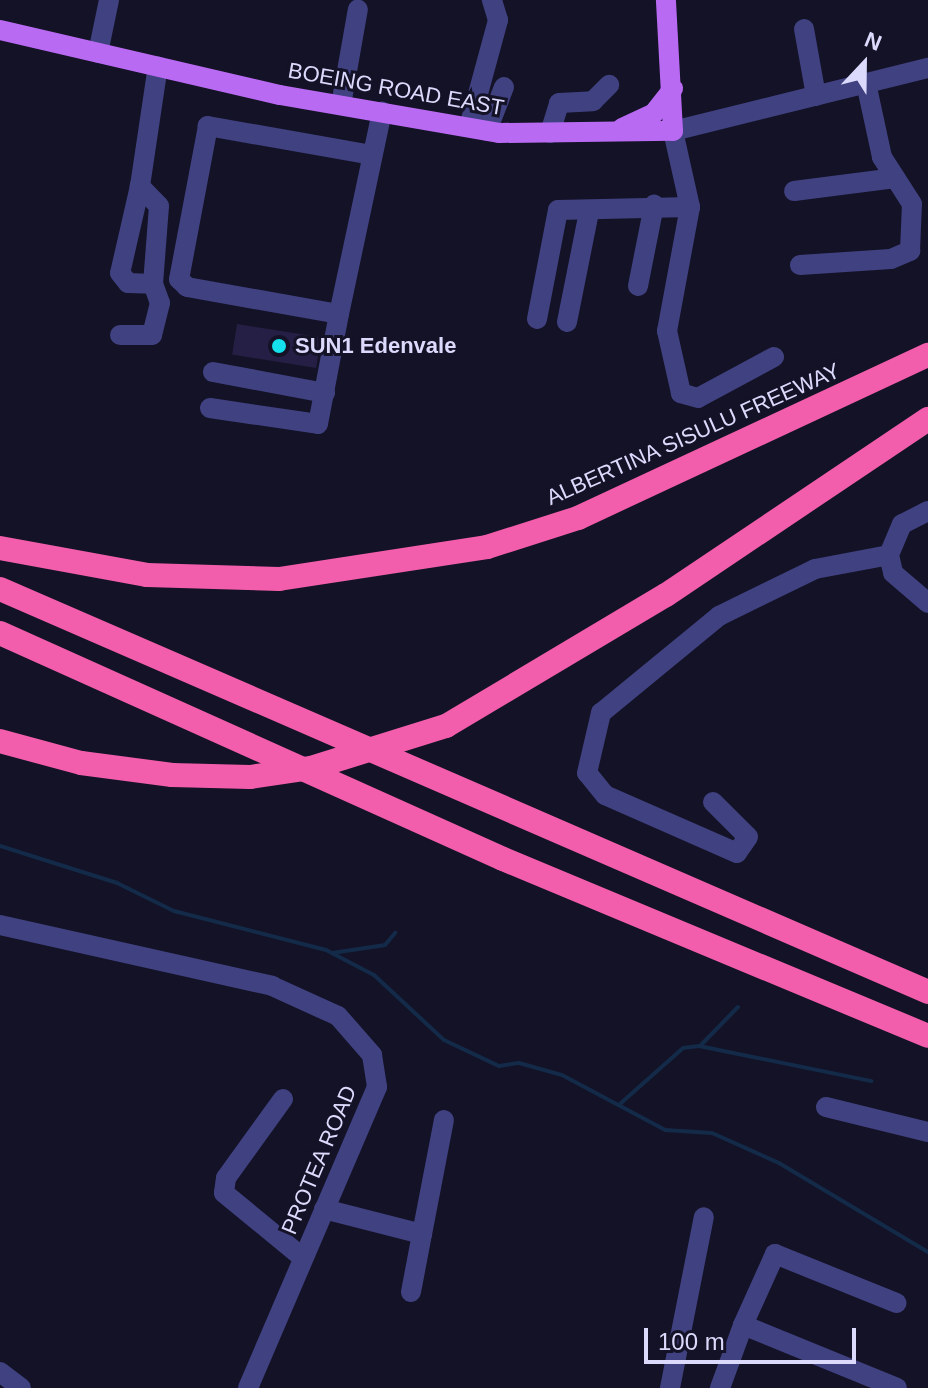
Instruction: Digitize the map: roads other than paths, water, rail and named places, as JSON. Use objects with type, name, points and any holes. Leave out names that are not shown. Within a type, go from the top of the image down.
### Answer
[{"type":"highway","name":"ALBERTINA SISULU FREEWAY","points":[[0,548],[147,575],[279,579],[487,547],[578,518],[928,355]]},
{"type":"highway","points":[[0,741],[81,763],[172,775],[250,777],[311,768],[446,726],[666,595],[928,419]]},
{"type":"highway","points":[[0,589],[928,992]]},
{"type":"highway","points":[[0,633],[503,859],[928,1036]]},
{"type":"main road","points":[[666,0],[673,131]]},
{"type":"main road","name":"BOEING ROAD EAST","points":[[0,30],[341,105],[478,129],[550,133],[673,131]]},
{"type":"main road","points":[[607,133],[654,113],[673,89]]},
{"type":"street","points":[[98,53],[109,0]]},
{"type":"street","points":[[478,129],[498,20],[492,0]]},
{"type":"street","points":[[341,105],[358,9]]},
{"type":"street","points":[[804,29],[816,96]]},
{"type":"street","points":[[153,284],[128,283],[120,273],[140,186],[158,66]]},
{"type":"street","name":"BOEING ROAD EAST","points":[[673,131],[928,68]]},
{"type":"street","points":[[800,265],[907,254],[912,204],[878,146],[866,83]]},
{"type":"street","points":[[550,133],[559,103],[593,101],[609,85]]},
{"type":"street","points":[[478,129],[504,87]]},
{"type":"street","points":[[210,408],[313,426],[325,393],[382,112]]},
{"type":"street","points":[[339,314],[187,287],[179,279],[202,146],[213,125],[372,155]]},
{"type":"street","points":[[673,131],[690,207],[667,331],[681,393],[698,398],[774,357]]},
{"type":"street","points":[[794,191],[895,178]]},
{"type":"street","points":[[120,335],[148,338],[156,330],[160,303],[153,284],[159,206],[140,186]]},
{"type":"street","points":[[537,319],[556,213],[654,205],[690,207]]},
{"type":"street","points":[[638,286],[654,205]]},
{"type":"street","points":[[567,322],[589,212]]},
{"type":"street","points":[[213,372],[325,393]]},
{"type":"street","points":[[928,511],[902,524],[889,555],[893,573],[928,603]]},
{"type":"street","points":[[713,802],[748,837],[737,853],[605,795],[587,773],[601,713],[719,616],[815,569],[889,555]]},
{"type":"street","name":"PROTEA ROAD","points":[[0,925],[272,986],[355,1030],[372,1055],[377,1087],[248,1388]]},
{"type":"street","points":[[283,1099],[226,1178],[224,1193],[303,1258]]},
{"type":"street","points":[[826,1107],[928,1132]]},
{"type":"street","points":[[411,1292],[444,1120]]},
{"type":"street","points":[[324,1209],[422,1234]]},
{"type":"street","points":[[670,1388],[704,1217]]},
{"type":"street","points":[[720,1388],[743,1325],[775,1254],[896,1303]]},
{"type":"street","points":[[743,1325],[859,1380],[897,1388]]},
{"type":"street","points":[[0,1372],[21,1388]]},
{"type":"waterway","points":[[0,846],[117,883],[174,911],[326,950],[374,975],[444,1040],[499,1066],[519,1063],[562,1075],[665,1130],[712,1133],[779,1163],[928,1252]]},
{"type":"waterway","points":[[332,953],[385,945],[395,933]]},
{"type":"waterway","points":[[701,1045],[738,1007]]},
{"type":"waterway","points":[[621,1103],[683,1048],[699,1046],[871,1081]]},
{"type":"place","name":"SUN1 Edenvale","points":[[279,346]]}]
